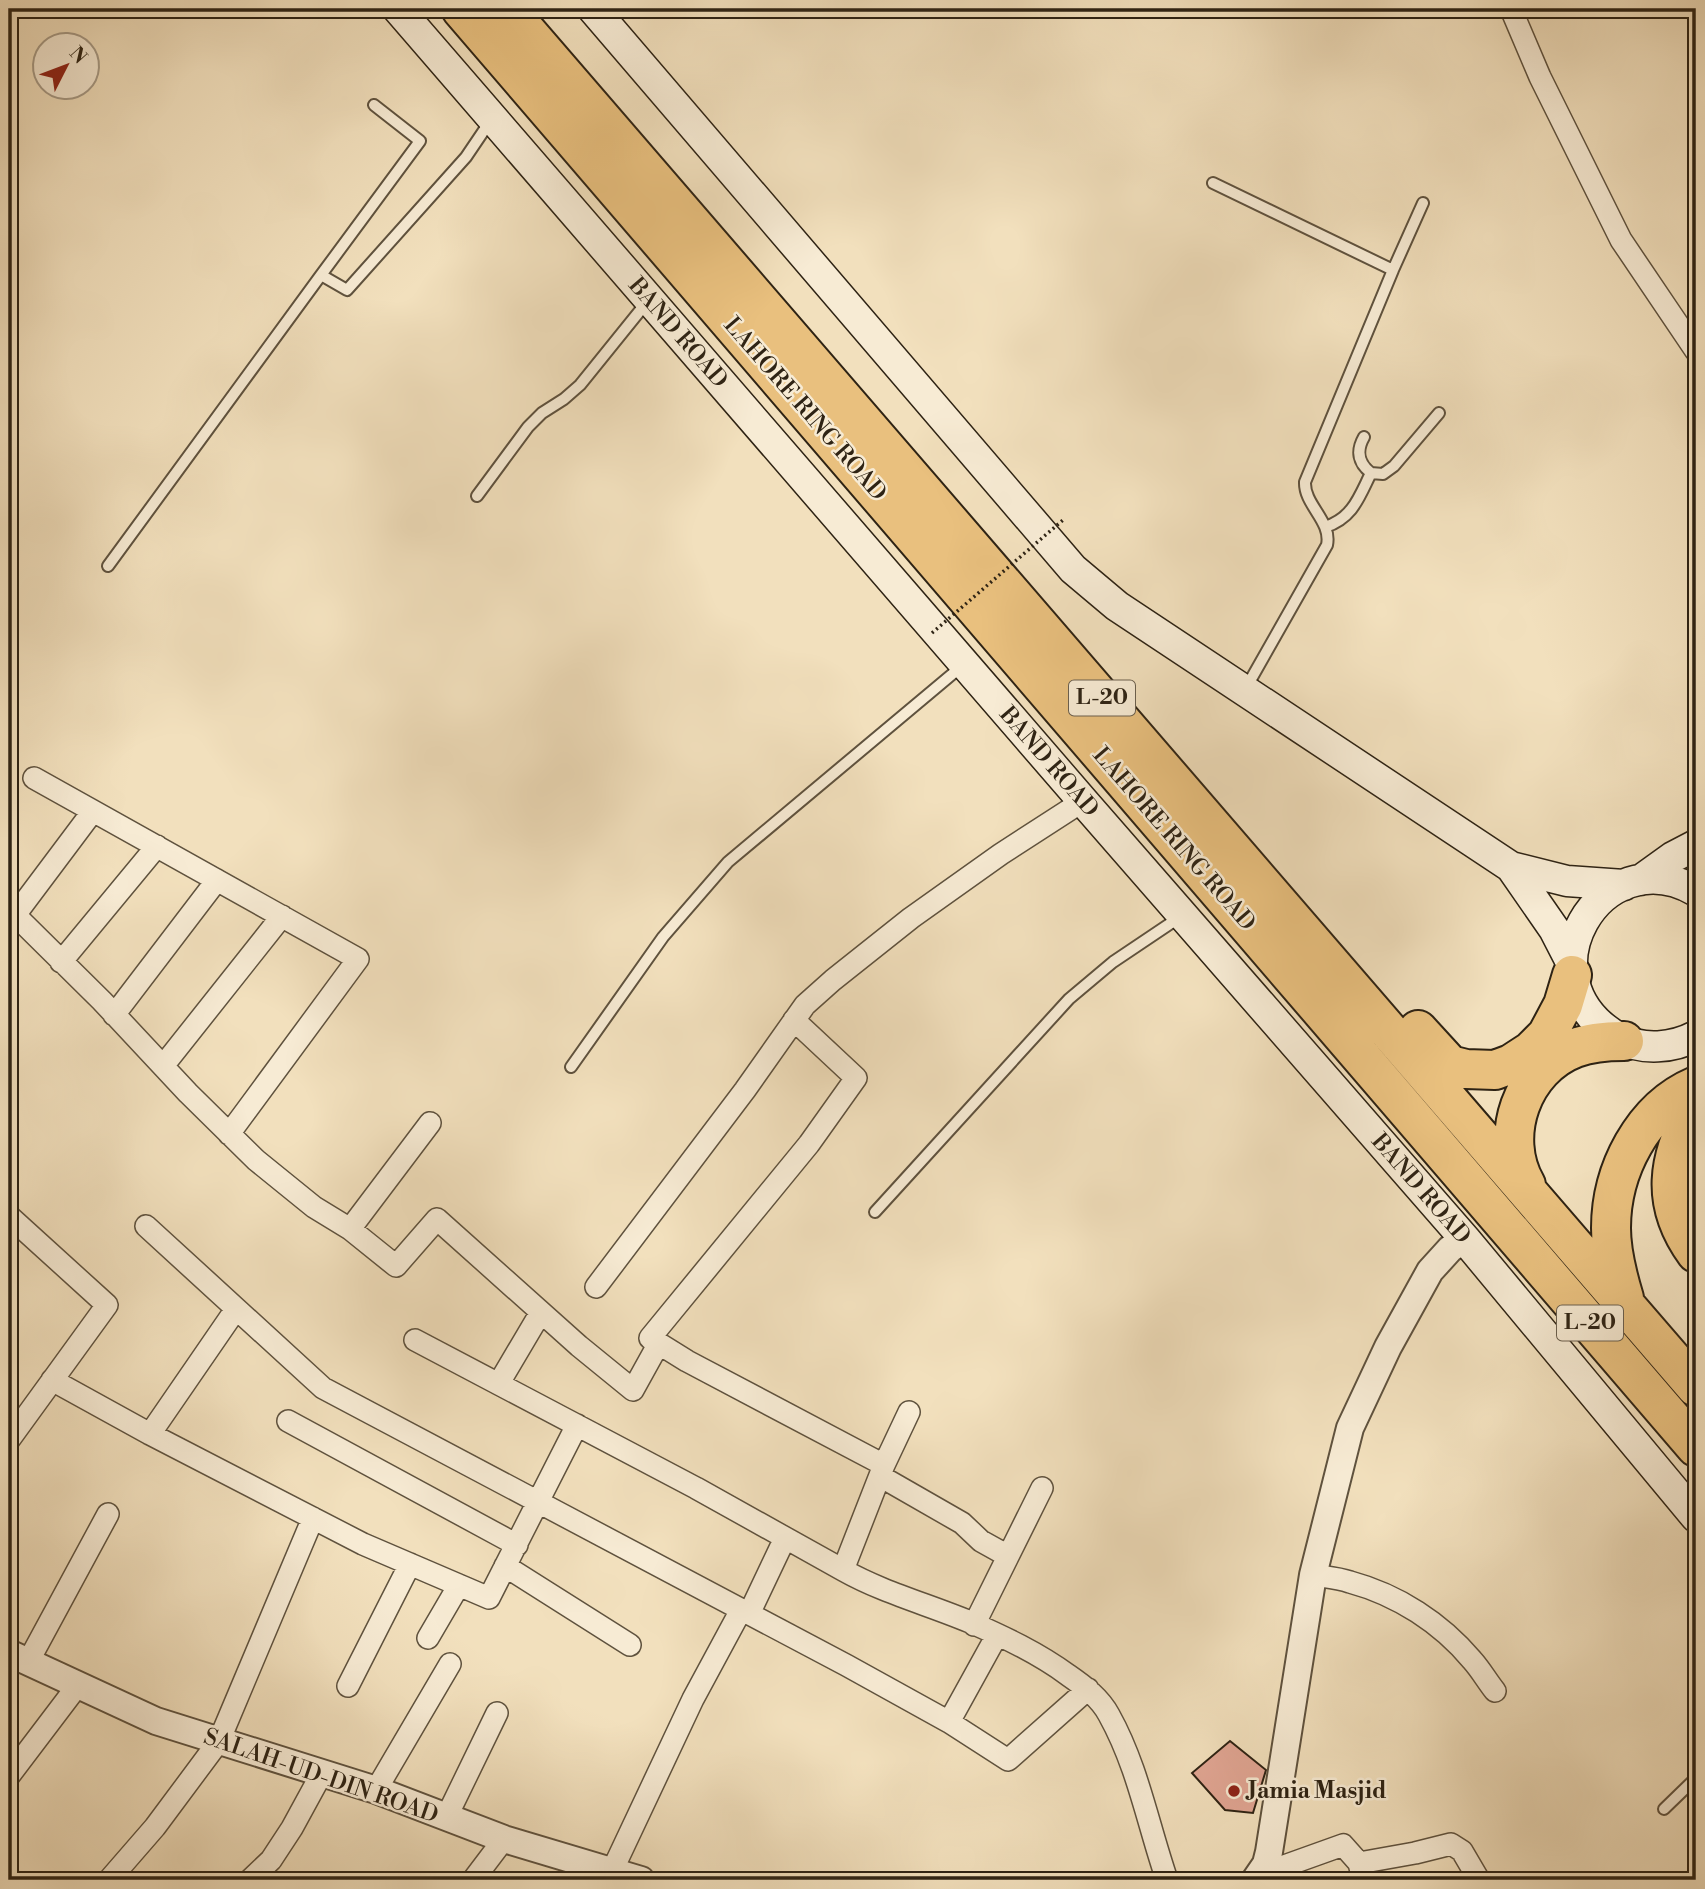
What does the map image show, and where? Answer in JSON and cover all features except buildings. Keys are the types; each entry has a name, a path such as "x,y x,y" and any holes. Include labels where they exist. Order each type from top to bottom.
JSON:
{"highway":[{"name":"LAHORE RING ROAD","path":"461,9 1696,1447"},
{"name":"LAHORE RING ROAD","path":"508,9 1696,1387"},
{"path":"1076,667 1172,752 1450,1065 1466,1069 1495,1070 1511,1064 1531,1051 1547,1035 1558,1018 1572,968"},
{"path":"1531,1195 1522,1180 1514,1146 1514,1129 1517,1112 1533,1081 1544,1068 1573,1048 1589,1043 1624,1041"},
{"path":"1625,1303 1612,1251 1611,1218 1616,1186 1633,1146 1645,1127 1673,1098 1696,1086"},
{"path":"1696,1108 1674,1156 1670,1183 1676,1218 1696,1253"},
{"path":"1602,1337 1653,1423 1696,1477"}],"main road":[{"name":"BAND ROAD","path":"398,9 1465,1239 1696,1517"},
{"path":"593,9 1073,569 1117,606 1511,867 1567,881 1632,882 1664,879 1686,885 1696,891"},
{"path":"1572,968 1575,938 1586,915 1602,897 1696,845"},
{"path":"1511,867 1554,929 1572,968 1578,996 1605,1030 1624,1041 1640,1045 1673,1045 1694,1039"}],"street":[{"path":"1511,9 1540,77 1621,240 1696,351"},
{"path":"34,778 358,959 229,1133"},
{"path":"596,1287 746,1090 805,1005 911,918 1001,854 1083,801"},
{"path":"93,811 12,918 61,962 256,1160 314,1207 350,1229 396,1266 437,1219 633,1390 659,1343"},
{"path":"61,962 157,846"},
{"path":"114,1015 217,880"},
{"path":"163,1066 282,916"},
{"path":"794,1020 856,1078 809,1144 650,1338 882,1471 962,1523 981,1541 1008,1556"},
{"path":"350,1229 430,1123"},
{"path":"9,1216 107,1305 9,1440"},
{"path":"146,1226 323,1388 949,1721 1008,1760 1088,1689"},
{"path":"1261,1872 1272,1840 1313,1575 1350,1427 1388,1347 1430,1271 1450,1249 1465,1239"},
{"path":"150,1434 236,1308"},
{"path":"499,1384 541,1312"},
{"path":"415,1340 868,1584 997,1635 1062,1670 1088,1689 1108,1712 1138,1780 1167,1880"},
{"path":"52,1380 363,1544 489,1598 577,1425"},
{"path":"843,1570 882,1471 909,1412"},
{"path":"288,1421 517,1545"},
{"path":"974,1625 1042,1488"},
{"path":"18,1657 108,1514"},
{"path":"109,1880 155,1827 219,1741 313,1518"},
{"path":"594,1872 785,1538"},
{"path":"348,1686 410,1564"},
{"path":"505,1566 630,1645"},
{"path":"1313,1575 1361,1585 1418,1611 1447,1634 1473,1661 1494,1691"},
{"path":"428,1638 459,1585"},
{"path":"949,1721 997,1635"},
{"name":"SALAH-UD-DIN ROAD","path":"18,1657 156,1721 376,1790 594,1872 641,1880"},
{"path":"376,1790 450,1664"},
{"path":"9,1776 78,1685"},
{"path":"446,1818 497,1713"},
{"path":"250,1880 271,1860 322,1773"},
{"path":"473,1880 504,1839"},
{"path":"1261,1872 1343,1845 1361,1872 1415,1853 1451,1844 1462,1851 1479,1880"}],"lane":[{"path":"108,566 420,141 374,105"},
{"path":"321,275 348,290 466,157 493,118"},
{"path":"1213,183 1393,270"},
{"path":"1245,691 1326,545 1328,537 1325,527 1307,494 1305,482 1423,203"},
{"path":"477,496 528,427 580,385 649,300"},
{"path":"1364,437 1359,446 1363,465 1371,473 1383,474 1394,466 1439,413"},
{"path":"1325,527 1338,523 1352,510 1371,473"},
{"path":"571,1067 663,937 728,862 964,664"},
{"path":"875,1212 1069,999 1113,962 1182,915"},
{"path":"1664,1809 1696,1778"}],"path":[{"path":"932,633 1063,520"}],"place":[{"name":"Jamia Masjid","path":"1234,1791"}]}
